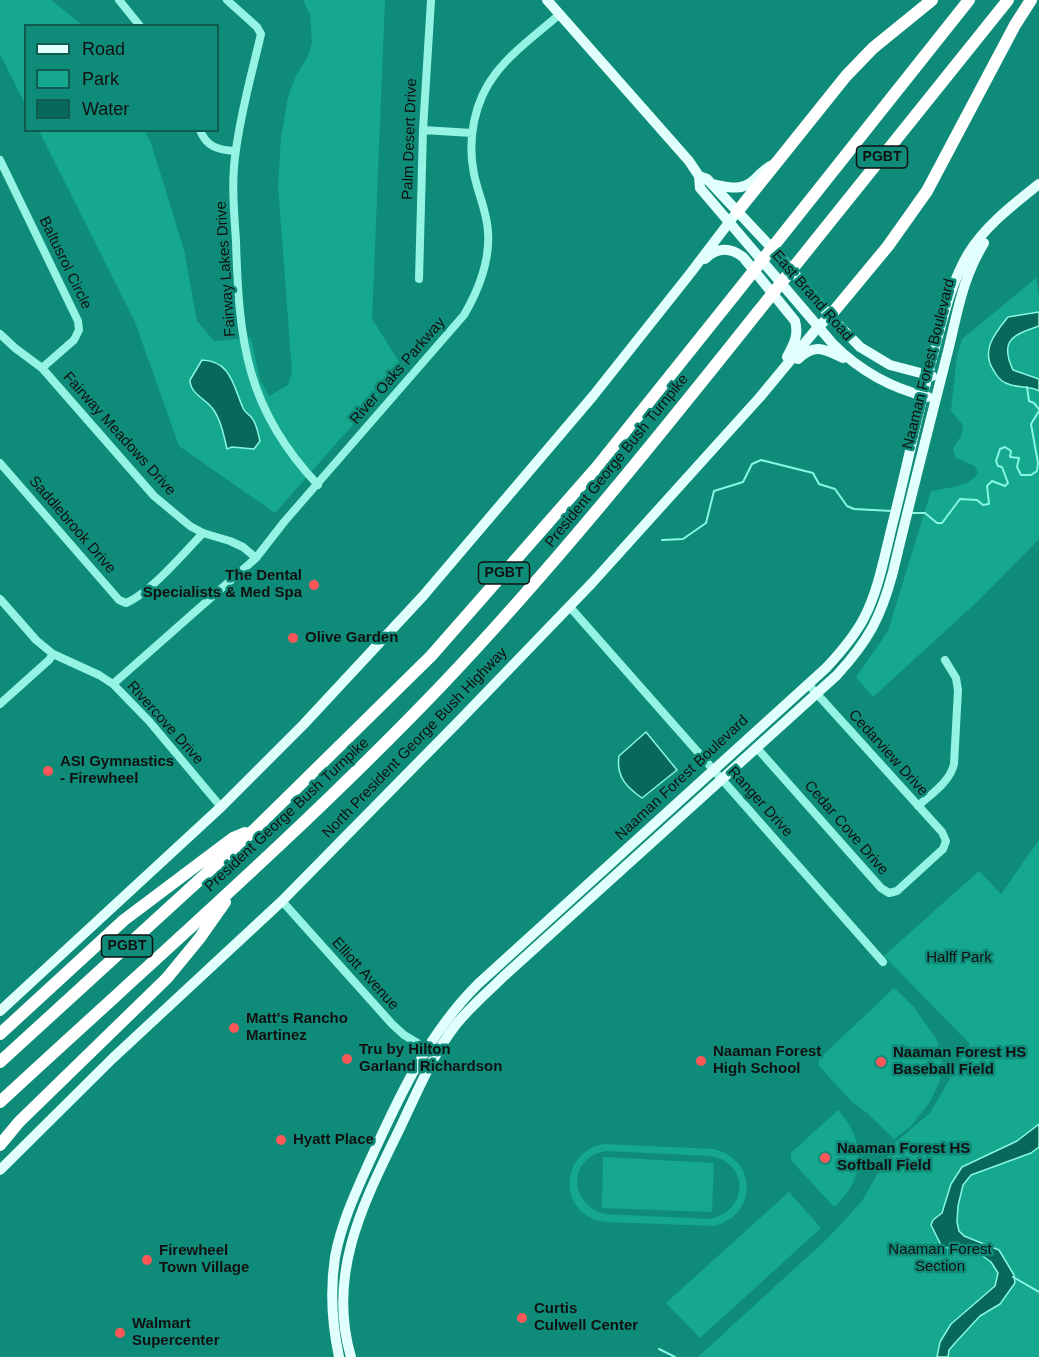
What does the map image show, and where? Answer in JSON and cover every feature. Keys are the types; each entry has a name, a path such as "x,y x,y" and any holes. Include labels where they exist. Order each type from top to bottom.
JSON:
{"highway":[{"path":"733,217 846,76 873,48 932,0"},
{"name":"President George Bush Turnpike","path":"0,1062 254,830 431,656 597,467 969,0"},
{"name":"President George Bush Turnpike","path":"0,1102 375,753 503,619 599,509 1008,0"},
{"path":"830,316 888,246 927,191 1015,25 1031,0"},
{"path":"0,1034 131,915 233,838 254,830"},
{"path":"0,1145 19,1122 167,978 199,939 238,882"}],"main road":[{"name":"East Brand Road","path":"547,0 689,161 699,176 700,188 783,260 830,316 860,347 897,367 941,378"},
{"path":"711,184 742,188 753,181 765,168 776,162"},
{"name":"East Brand Road","path":"699,176 707,179 733,217 818,327 850,362 884,382 935,399"},
{"path":"998,220 1039,184"},
{"path":"0,1011 221,807 306,722 444,573 593,396 733,217"},
{"name":"Naaman Forest Boulevard","path":"717,774 756,747 837,675 859,652 873,628 886,598 899,549 922,396 942,319 967,255 980,236 998,220"},
{"name":"Naaman Forest Boulevard","path":"339,1357 334,1334 332,1294 335,1257 349,1207 381,1134 460,1002 502,971 717,774 832,662 850,641 866,615 935,399 964,282 978,252 998,220"},
{"path":"689,275 715,252 724,249 734,250 795,321 798,331 795,341 784,362 763,387 760,397"},
{"name":"North President George Bush Highway","path":"0,1170 113,1058 282,901 569,606 760,397 818,327 830,316"},
{"path":"760,397 766,395 806,352 822,349 850,362"},
{"path":"874,594 886,598"},
{"name":"Naaman Forest Boulevard","path":"351,1357 346,1332 344,1294 347,1258 362,1206 386,1158 431,1051"},
{"path":"381,1134 386,1158"}],"street":[{"path":"119,0 138,24"},
{"name":"Fairway Lakes Drive","path":"227,0 257,27 261,34 244,99 235,151 236,261 247,359 254,386 266,414 294,458 318,485"},
{"name":"Palm Desert Drive","path":"419,279 423,130 431,0"},
{"name":"River Oaks Parkway","path":"113,684 256,558 464,315 473,300 484,266 489,235 481,196 474,177 471,155 476,112 495,75 511,56 560,14"},
{"path":"423,130 472,133"},
{"path":"201,132 203,138 215,148 235,151"},
{"name":"Baltusrol Circle","path":"0,160 78,321 80,330 74,340 42,368"},
{"name":"Fairway Meadows Drive","path":"0,334 42,368 154,496 190,526 243,547 256,558"},
{"name":"Saddlebrook Drive","path":"0,462 119,600 126,603 156,581 203,533"},
{"name":"Rivercove Drive","path":"0,599 36,640 53,654 113,684 149,721 221,807"},
{"name":"Ranger Drive","path":"569,606 884,962"},
{"path":"0,704 53,654"},
{"path":"918,806 948,779 952,774 954,764 958,690 956,678 945,660"},
{"name":"Cedarview Drive","path":"808,684 942,832 946,841"},
{"name":"Cedar Cove Drive","path":"756,747 881,888 890,893 897,891 935,856 946,841"},
{"name":"Elliott Avenue","path":"282,901 392,1024 404,1035 431,1051"}],"green space":[{"path":"0,0 51,0 81,24 24,24 24,102 0,54"},
{"path":"303,0 385,0 372,319 403,368 275,513 179,446 135,322 40,132 146,132 151,143 184,250 197,321 214,341 251,338 260,380 269,396 288,385 292,372 278,185 281,138 288,97 295,78 309,54 312,42 310,14"},
{"path":"1036,278 1039,296 1039,539 977,602 873,697 856,677 888,631 931,491 963,484 978,473 975,466 956,458 953,449 961,436 963,425 951,411 957,355 962,339"},
{"name":"Naaman Forest Section","path":"1039,840 1039,1357 698,1357 828,1238 862,1201 896,1142 930,1113 970,1044 884,956 979,871 1001,894"},
{"name":"Naaman Forest HS Baseball Field","path":"894,988 913,1006 937,1040 944,1071 930,1102 911,1126 894,1139 866,1112 853,1103 819,1066 819,1059"},
{"name":"Naaman Forest HS Softball Field","path":"838,1110 854,1134 859,1159 852,1184 845,1196 834,1207 791,1160 791,1153"},
{"path":"603,1144 713,1149 728,1155 738,1164 745,1175 747,1187 745,1199 739,1211 728,1220 714,1226 606,1222 590,1218 579,1209 572,1198 570,1185 571,1172 577,1160 588,1150","holes":["606,1151 710,1156 723,1160 732,1167 738,1176 740,1187 738,1197 732,1207 723,1214 710,1219 604,1214 592,1208 579,1191 577,1181 579,1171 585,1162 594,1155"]},
{"path":"603,1157 714,1163 712,1212 602,1208"},
{"path":"789,1192 821,1228 700,1338 666,1303"}],"water":[{"path":"1039,312 1039,326 1022,332 1011,340 1008,352 1013,370 1039,379 1039,391 1003,382 990,364 988,356 994,336 1008,317"},
{"path":"202,360 212,361 219,365 230,376 244,410 256,426 260,441 254,449 232,447 227,449 216,413 195,393 191,385 190,380"},
{"path":"646,732 677,770 642,798 623,780 618,763 619,756"},
{"path":"1039,1124 1039,1147 1031,1153 971,1175 963,1185 958,1206 959,1231 964,1236 999,1250 1014,1275 1015,1283 1000,1304 980,1316 955,1343 949,1350 948,1357 937,1357 940,1342 951,1324 995,1286 998,1273 991,1262 972,1248 957,1252 941,1245 931,1225 933,1220 942,1213 951,1184 962,1167 1017,1141"}],"waterway":[{"path":"1027,387 1029,401 1039,409"},
{"path":"910,513 925,513 937,523 942,523 960,499 977,500 983,505 989,504 987,486 992,481 1005,486 1008,483 1002,467 998,466 996,461 1000,449 1005,447 1011,451 1010,457 1019,458 1017,467 1021,475 1031,475 1037,471 1038,463 1031,424 1039,411"},
{"path":"662,540 683,539 706,523 714,491 743,482 752,464 761,460 813,473 819,484 835,489 847,506 854,509 892,511"},
{"path":"1013,1277 1039,1292"},
{"path":"659,1349 675,1357"}],"place":[{"name":"The Dental Specialists & Med Spa","path":"314,585"},
{"name":"Olive Garden","path":"293,638"},
{"name":"ASI Gymnastics - Firewheel","path":"48,771"},
{"name":"Matt's Rancho Martinez","path":"234,1028"},
{"name":"Tru by Hilton Garland Richardson","path":"347,1059"},
{"name":"Naaman Forest High School","path":"701,1061"},
{"name":"Naaman Forest HS Baseball Field","path":"881,1062"},
{"name":"Hyatt Place","path":"281,1140"},
{"name":"Naaman Forest HS Softball Field","path":"825,1158"},
{"name":"Firewheel Town Village","path":"147,1260"},
{"name":"Curtis Culwell Center","path":"522,1318"},
{"name":"Walmart Supercenter","path":"120,1333"}],"park label":[{"name":"Halff Park","path":"959,958"}]}
